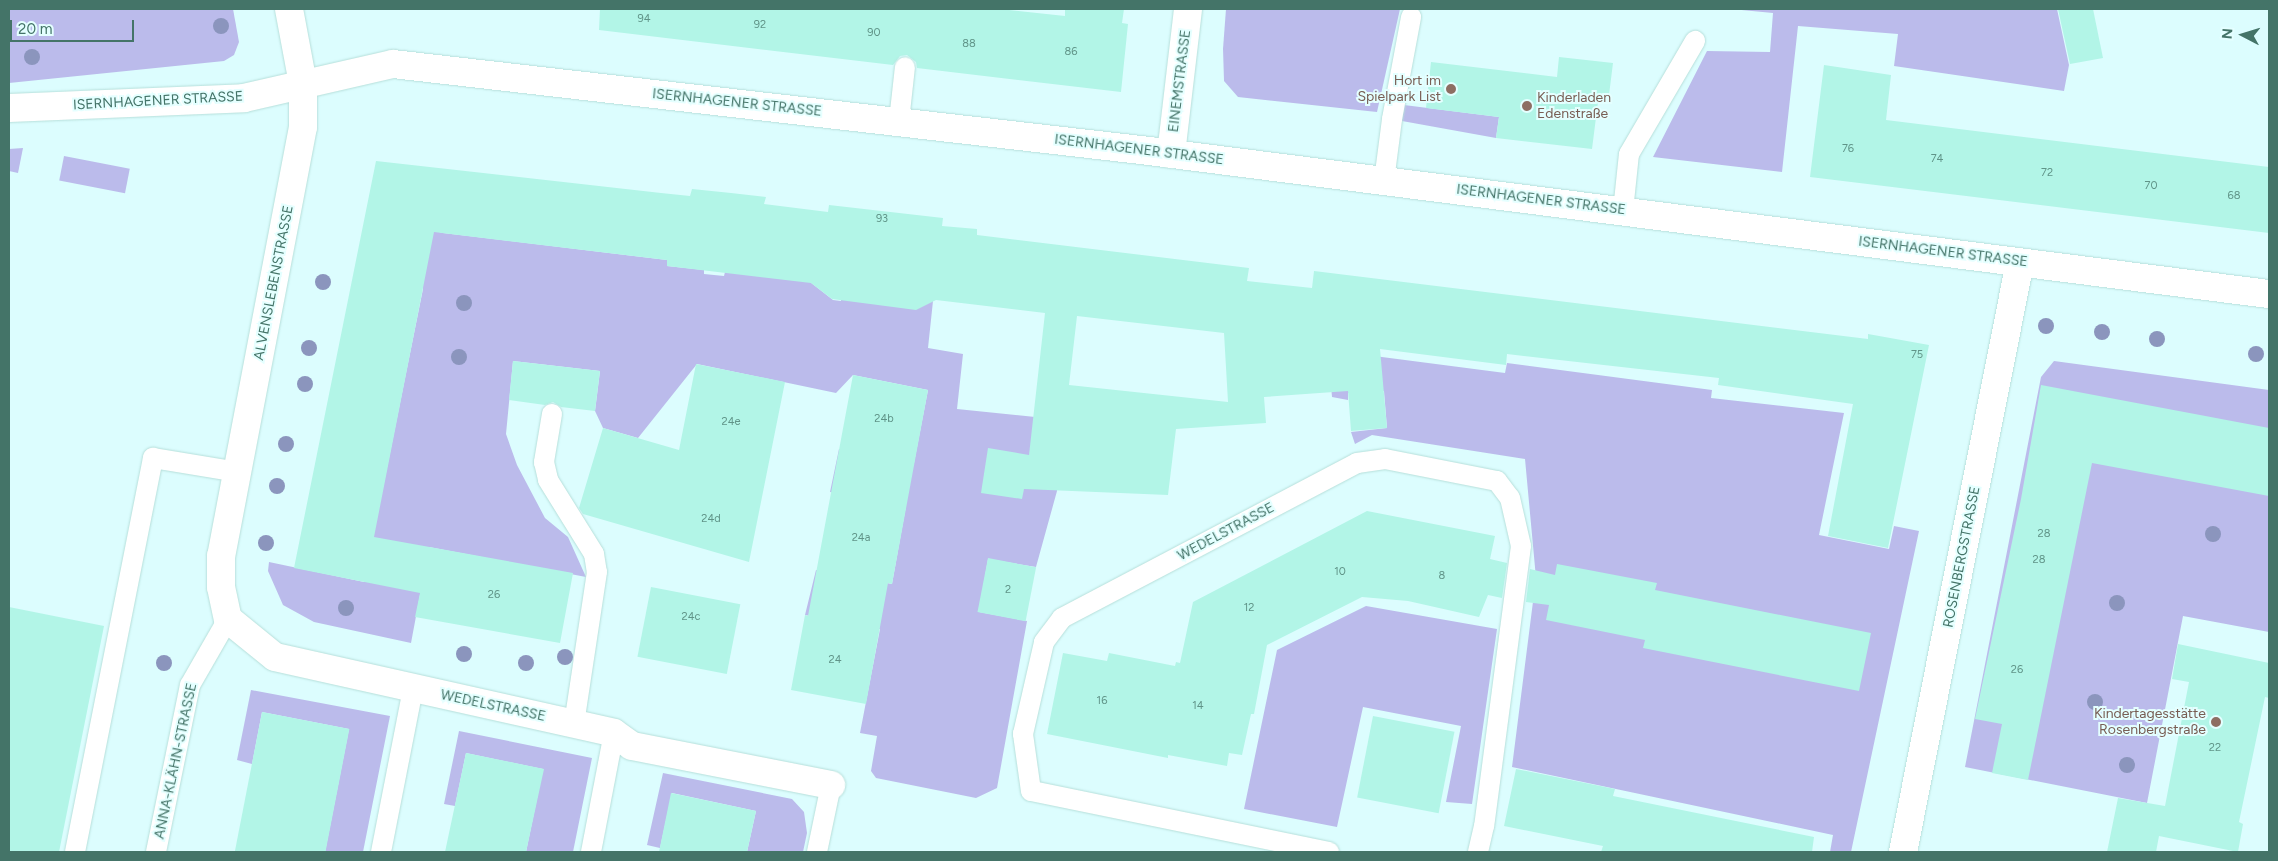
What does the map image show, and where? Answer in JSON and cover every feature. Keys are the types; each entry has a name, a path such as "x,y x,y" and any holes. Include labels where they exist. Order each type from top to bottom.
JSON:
{"street":[{"name":"ALVENSLEBENSTRASSE","path":"228,619 221,587 221,556 303,127 303,84 289,9"},
{"name":"EINEMSTRASSE","path":"1171,154 1188,9"},
{"name":"ISERNHAGENER STRASSE","path":"9,108 244,98 393,64 899,121 1171,154 2269,294"},
{"name":"ROSENBERGSTRASSE","path":"1903,852 2020,262"},
{"name":"WEDELSTRASSE","path":"228,619 275,658 614,733 632,746 831,785"}],"lane":[{"path":"1384,181 1392,119 1411,17"},
{"path":"1623,211 1630,154 1695,41"},
{"path":"899,121 905,66"},
{"path":"552,414 544,462 548,480 594,554 598,572 574,724"},
{"path":"75,852 153,458 238,472"},
{"name":"WEDELSTRASSE","path":"1328,852 1031,791 1023,734 1044,642 1062,618 1357,463 1385,459 1497,482 1510,498 1520,546 1484,826 1478,852"},
{"name":"ANNA-KLÄHN-STRASSE","path":"156,852 190,685 228,619"},
{"path":"381,852 413,688"},
{"path":"591,852 614,733"},
{"path":"818,852 831,785"}],"shaded area":[{"path":"9,9 233,9 239,42 234,55 224,61 9,83"},
{"path":"1226,9 1400,9 1377,112 1238,97 1224,81 1223,49"},
{"path":"1731,9 2057,9 2069,65 2064,91 1894,66 1898,34 1798,26 1782,172 1653,157 1707,51 1770,52 1773,13"},
{"path":"1404,105 1499,117 1496,138 1402,121"},
{"path":"23,148 18,173 9,171 9,149"},
{"path":"64,156 130,169 125,193 59,181"},
{"path":"423,228 443,233 667,260 667,266 704,270 704,274 724,276 725,272 810,282 833,300 841,301 841,292 933,301 928,348 963,354 957,409 1064,420 1057,491 1036,567 988,559 979,612 1027,621 997,788 976,798 876,778 871,771 877,736 860,733 880,629 805,615 816,570 892,584 906,506 830,492 839,449 914,463 928,390 853,375 836,393 697,364 638,438 603,428 595,411 600,371 513,361 506,434 517,465 545,518 568,537 586,577 429,547 411,643 314,622 283,605 268,571 269,562 364,582 423,289"},
{"path":"1328,350 1505,373 1507,363 1712,390 1711,398 1844,413 1819,535 1889,549 1894,526 1919,531 1851,852 1830,852 1833,835 1512,767 1536,578 1525,459 1372,435 1355,444 1351,432 1387,428 1384,391 1348,393 1348,400 1332,397"},
{"path":"2054,361 2269,390 2269,632 2183,616 2147,803 1965,767 2041,377"},
{"path":"1366,606 1497,629 1472,804 1446,802 1461,726 1363,707 1337,827 1244,809 1277,650"},
{"path":"251,690 390,716 363,852 325,852 349,729 262,712 252,764 237,760"},
{"path":"459,731 592,758 573,852 526,852 543,769 466,753 455,806 444,804"},
{"path":"663,773 792,799 804,812 807,833 803,852 747,852 756,811 672,793 660,848 647,845"}],"building":[{"path":"600,9 1000,9 1065,16 1065,9 1124,9 1122,23 1128,24 1121,92 917,68 916,62 907,55 900,56 893,65 599,30"},
{"path":"2058,9 2093,9 2103,58 2070,64"},
{"path":"1559,57 1613,63 1609,95 1599,94 1592,149 1496,138 1499,117 1426,108 1431,62 1557,77"},
{"path":"1824,65 1891,75 1886,120 2269,167 2269,233 1810,177"},
{"path":"376,161 690,196 692,189 731,193 766,197 764,204 828,212 829,205 943,218 942,226 977,229 977,235 1249,268 1247,281 1312,288 1314,271 1868,339 1868,334 1929,345 1888,548 1828,536 1853,404 1718,385 1719,378 1507,354 1506,365 1380,349 1387,428 1351,431 1348,391 1264,397 1266,423 1176,429 1168,495 1024,489 1022,499 981,493 988,448 1029,455 1045,313 936,300 916,310 832,299 811,283 667,266 667,260 434,232 374,537 573,573 560,643 415,617 420,593 294,568","holes":["1077,316 1224,333 1228,402 1069,385"]},
{"path":"513,361 600,371 595,411 561,407 553,402 545,405 509,400"},
{"path":"696,364 785,382 749,562 583,514 579,508 603,428 679,450"},
{"path":"853,375 928,390 892,584 888,583 866,704 791,690 805,615 808,616"},
{"path":"2041,385 2269,428 2269,496 2092,463 2028,780 1992,773 2002,724 1975,719 2021,499"},
{"path":"1367,511 1495,536 1490,559 1507,563 1502,598 1488,595 1479,617 1408,601 1362,597 1267,645 1254,714 1251,714 1242,755 1229,753 1227,766 1168,755 1168,758 1047,734 1063,653 1107,661 1109,653 1175,666 1176,662 1180,663 1193,602"},
{"path":"988,558 1036,567 1026,621 978,612"},
{"path":"1557,564 1657,583 1655,590 1871,633 1859,691 1643,648 1645,640 1546,620 1549,605 1526,602 1530,569 1555,575"},
{"path":"651,587 740,604 727,674 637,657"},
{"path":"9,607 104,626 59,852 9,852"},
{"path":"2178,644 2269,663 2269,698 2265,697 2239,822 2243,824 2238,852 2159,836 2156,852 2107,852 2118,798 2165,806 2189,682 2172,679"},
{"path":"262,712 349,729 325,852 235,852"},
{"path":"1373,716 1454,732 1439,813 1357,797"},
{"path":"466,753 544,769 526,852 445,852"},
{"path":"1516,769 1615,789 1613,796 1814,837 1812,852 1601,852 1603,846 1504,826"},
{"path":"671,793 756,811 747,852 659,852"}],"place":[{"name":"Hort im Spielpark List","path":"1451,89"},
{"name":"Kinderladen Edenstraße","path":"1527,106"},
{"name":"Kindertagesstätte Rosenbergstraße","path":"2216,722"}]}
